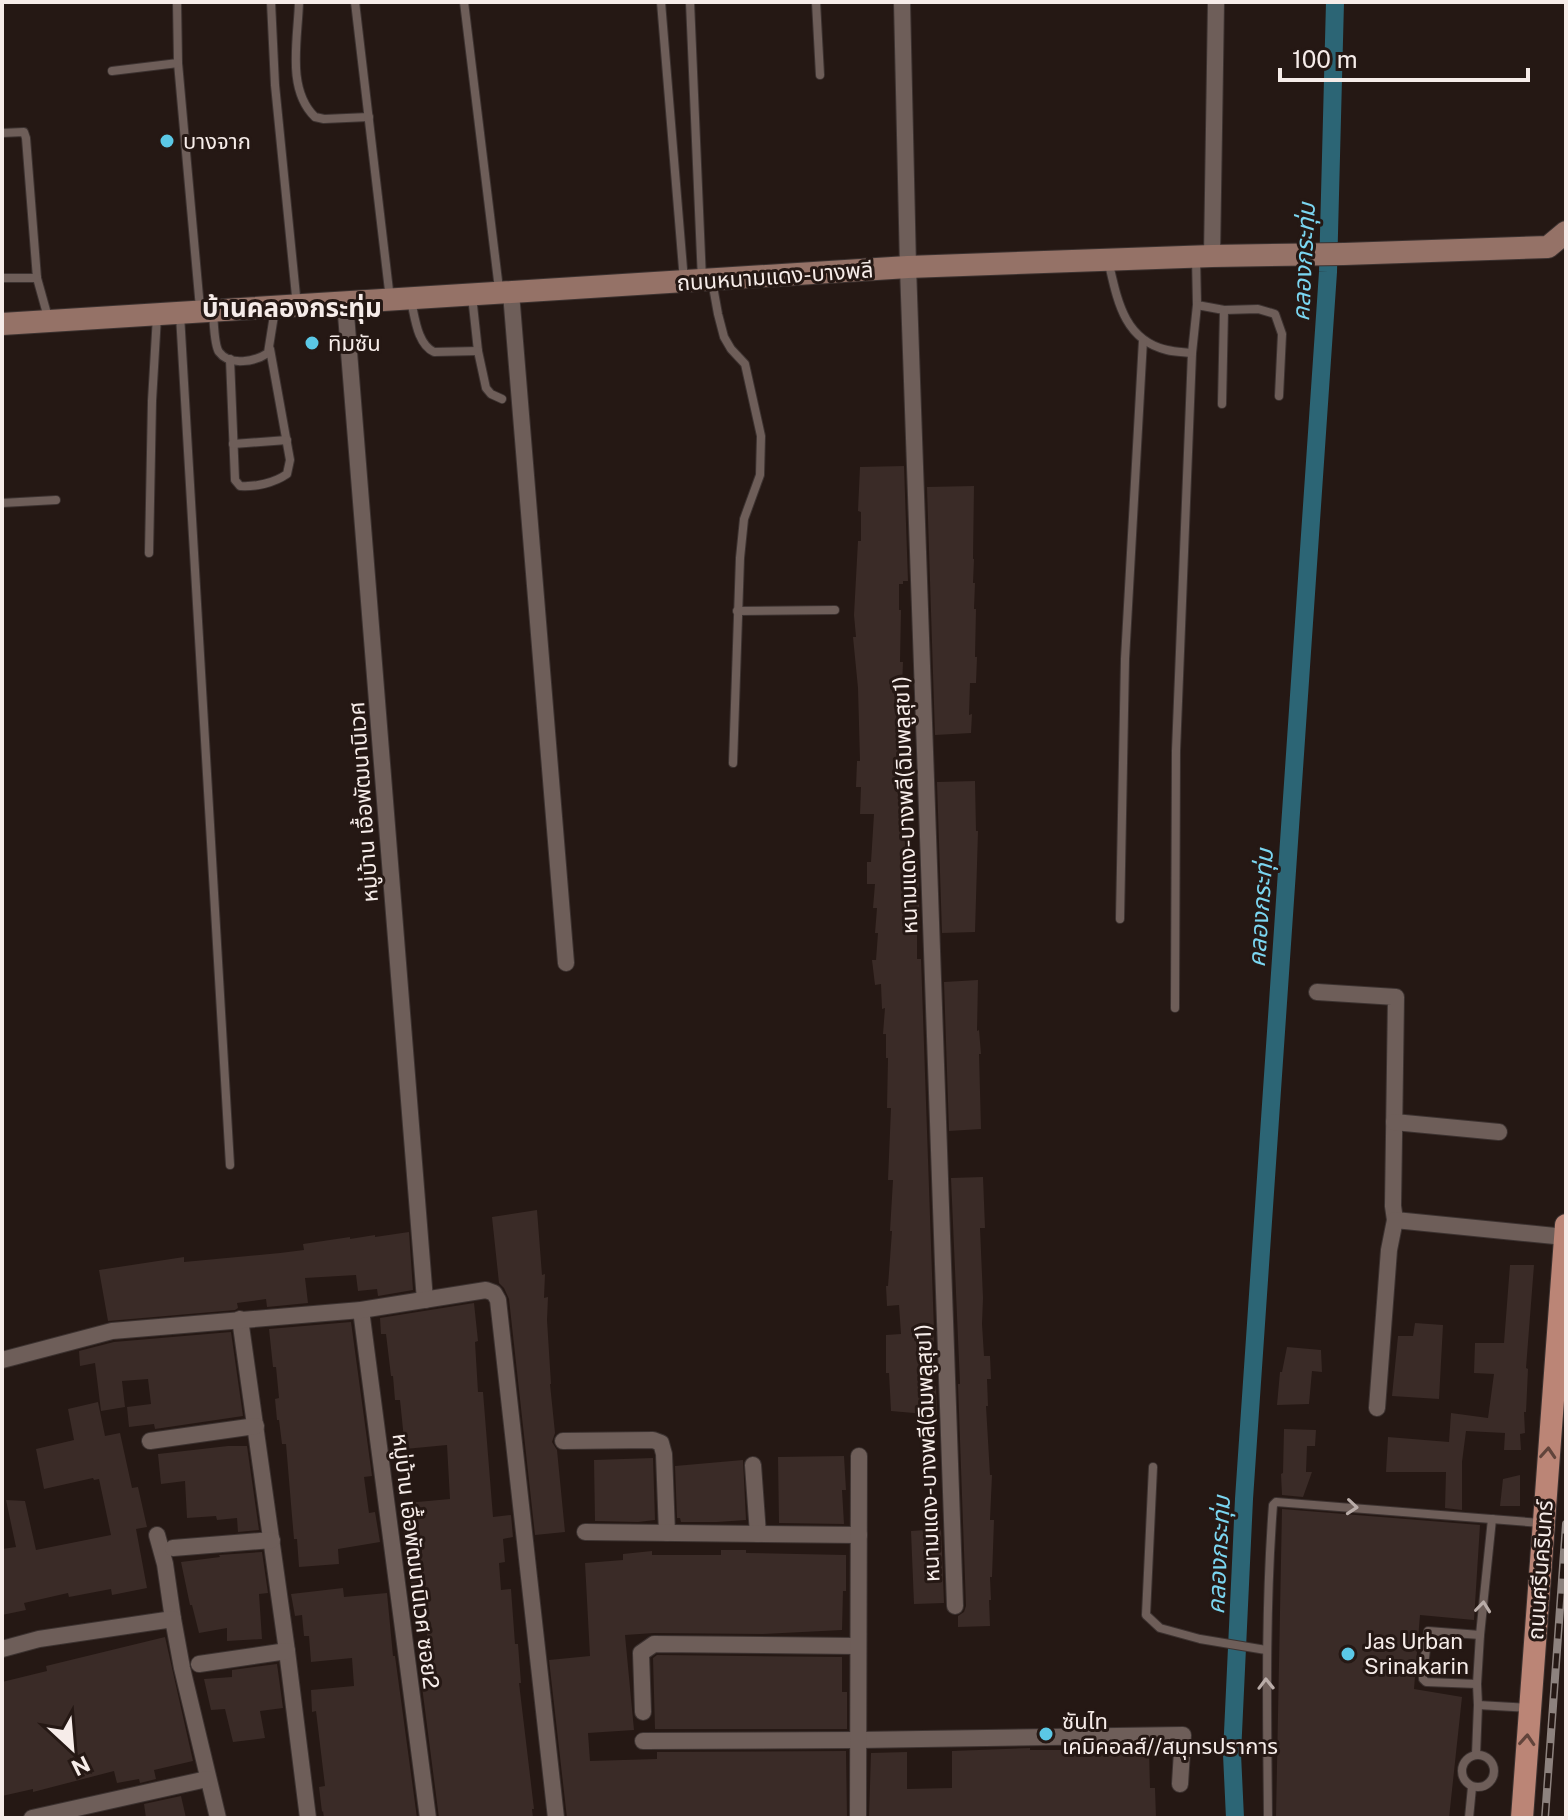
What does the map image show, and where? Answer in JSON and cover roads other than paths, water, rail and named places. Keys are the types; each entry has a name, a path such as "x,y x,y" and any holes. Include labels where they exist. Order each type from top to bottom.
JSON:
{"main road":[{"path":"1566,232 1548,247 1566,262"},
{"name":"ถนนหนามแดง-บางพลี","path":"2,324 908,267 1548,247"},
{"name":"ถนนศรีนครินทร์","path":"1522,1818 1566,1225"}],"street":[{"name":"หนามแดง-บางพลี(ฉิมพลูสุข1)","path":"902,2 908,267 955,1606"},
{"path":"1204,256 1216,2"},
{"path":"505,293 566,963"},
{"name":"หมู่บ้าน เอื้อพัฒนานิเวศ","path":"345,302 425,1300"},
{"path":"1317,992 1396,997 1395,1220 1389,1250 1377,1408"},
{"path":"1394,1122 1499,1132"},
{"path":"1395,1220 1565,1237"},
{"path":"2,1360 112,1331 361,1310 486,1290 494,1293 498,1300 556,1818"},
{"name":"หมู่บ้าน เอื้อพัฒนานิเวศ ซอย2","path":"361,1310 428,1818"},
{"path":"240,1319 308,1818"},
{"path":"150,1441 256,1426"},
{"path":"563,1441 653,1440 661,1443 667,1533"},
{"path":"858,1818 859,1456"},
{"path":"753,1465 758,1534"},
{"path":"585,1532 859,1535"},
{"path":"157,1535 165,1564 182,1668 218,1818"},
{"path":"173,1548 272,1540"},
{"path":"2,1649 39,1639 173,1619"},
{"path":"643,1712 641,1653 654,1644 858,1646"},
{"path":"199,1664 287,1651"},
{"path":"643,1741 1183,1735 1180,1784"},
{"path":"32,1818 207,1779"}],"lane":[{"path":"177,2 178,63 198,313 230,1165"},
{"path":"198,313 219,352 230,359 247,361 268,353 286,307 271,2"},
{"path":"299,2 296,79 306,106 315,117 324,119 369,117"},
{"path":"355,2 369,117 400,299 427,349 434,352 478,351"},
{"path":"464,2 505,293"},
{"path":"661,2 699,281 718,314 724,337 745,364 761,436 760,475 744,519 740,558 733,763"},
{"path":"690,2 699,281"},
{"path":"816,2 820,75"},
{"path":"112,71 178,63"},
{"path":"2,133 24,132 26,138 37,278 50,322"},
{"path":"1175,1008 1176,751 1192,353 1204,256"},
{"path":"1108,260 1118,304 1129,325 1143,340 1165,350 1192,353"},
{"path":"2,278 37,278"},
{"path":"472,295 478,351 486,388 502,399"},
{"path":"1197,305 1224,310 1258,309 1275,314 1282,334 1279,396"},
{"path":"1222,404 1224,310"},
{"path":"149,553 157,315"},
{"path":"1120,919 1125,659 1143,340"},
{"path":"230,359 235,480 240,486 252,487 280,479 287,474 290,460 270,349"},
{"path":"233,444 287,440"},
{"path":"2,503 56,500"},
{"path":"737,611 835,610"},
{"path":"1153,1467 1146,1615 1160,1628 1200,1639 1266,1650"},
{"path":"1268,1818 1266,1650 1273,1505 1276,1502 1543,1523"},
{"path":"1476,1755 1480,1635 1492,1519"},
{"path":"1480,1530 1491,1531"},
{"path":"1477,1684 1426,1682 1423,1675 1428,1631 1480,1635"},
{"path":"1478,1705 1530,1708"},
{"path":"1481,1755 1490,1761 1494,1776 1487,1785 1472,1787 1464,1780 1461,1770 1466,1760 1481,1755"},
{"path":"1469,1818 1472,1787"}],"waterway":[{"name":"คลองกระทุ่ม","path":"1235,1818 1232,1754 1244,1499 1328,272 1335,2"}],"railway":[{"path":"1545,1818 1566,1524"}],"place":[{"name":"บางจาก","path":"167,141"},
{"name":"ทิมซัน","path":"312,343"},
{"name":"Jas Urban Srinakarin","path":"1348,1654"},
{"name":"ซันไท เคมิคอลส์//สมุทรปราการ","path":"1046,1734"}],"district":[{"name":"บ้านคลองกระทุ่ม","path":"292,307"}]}
